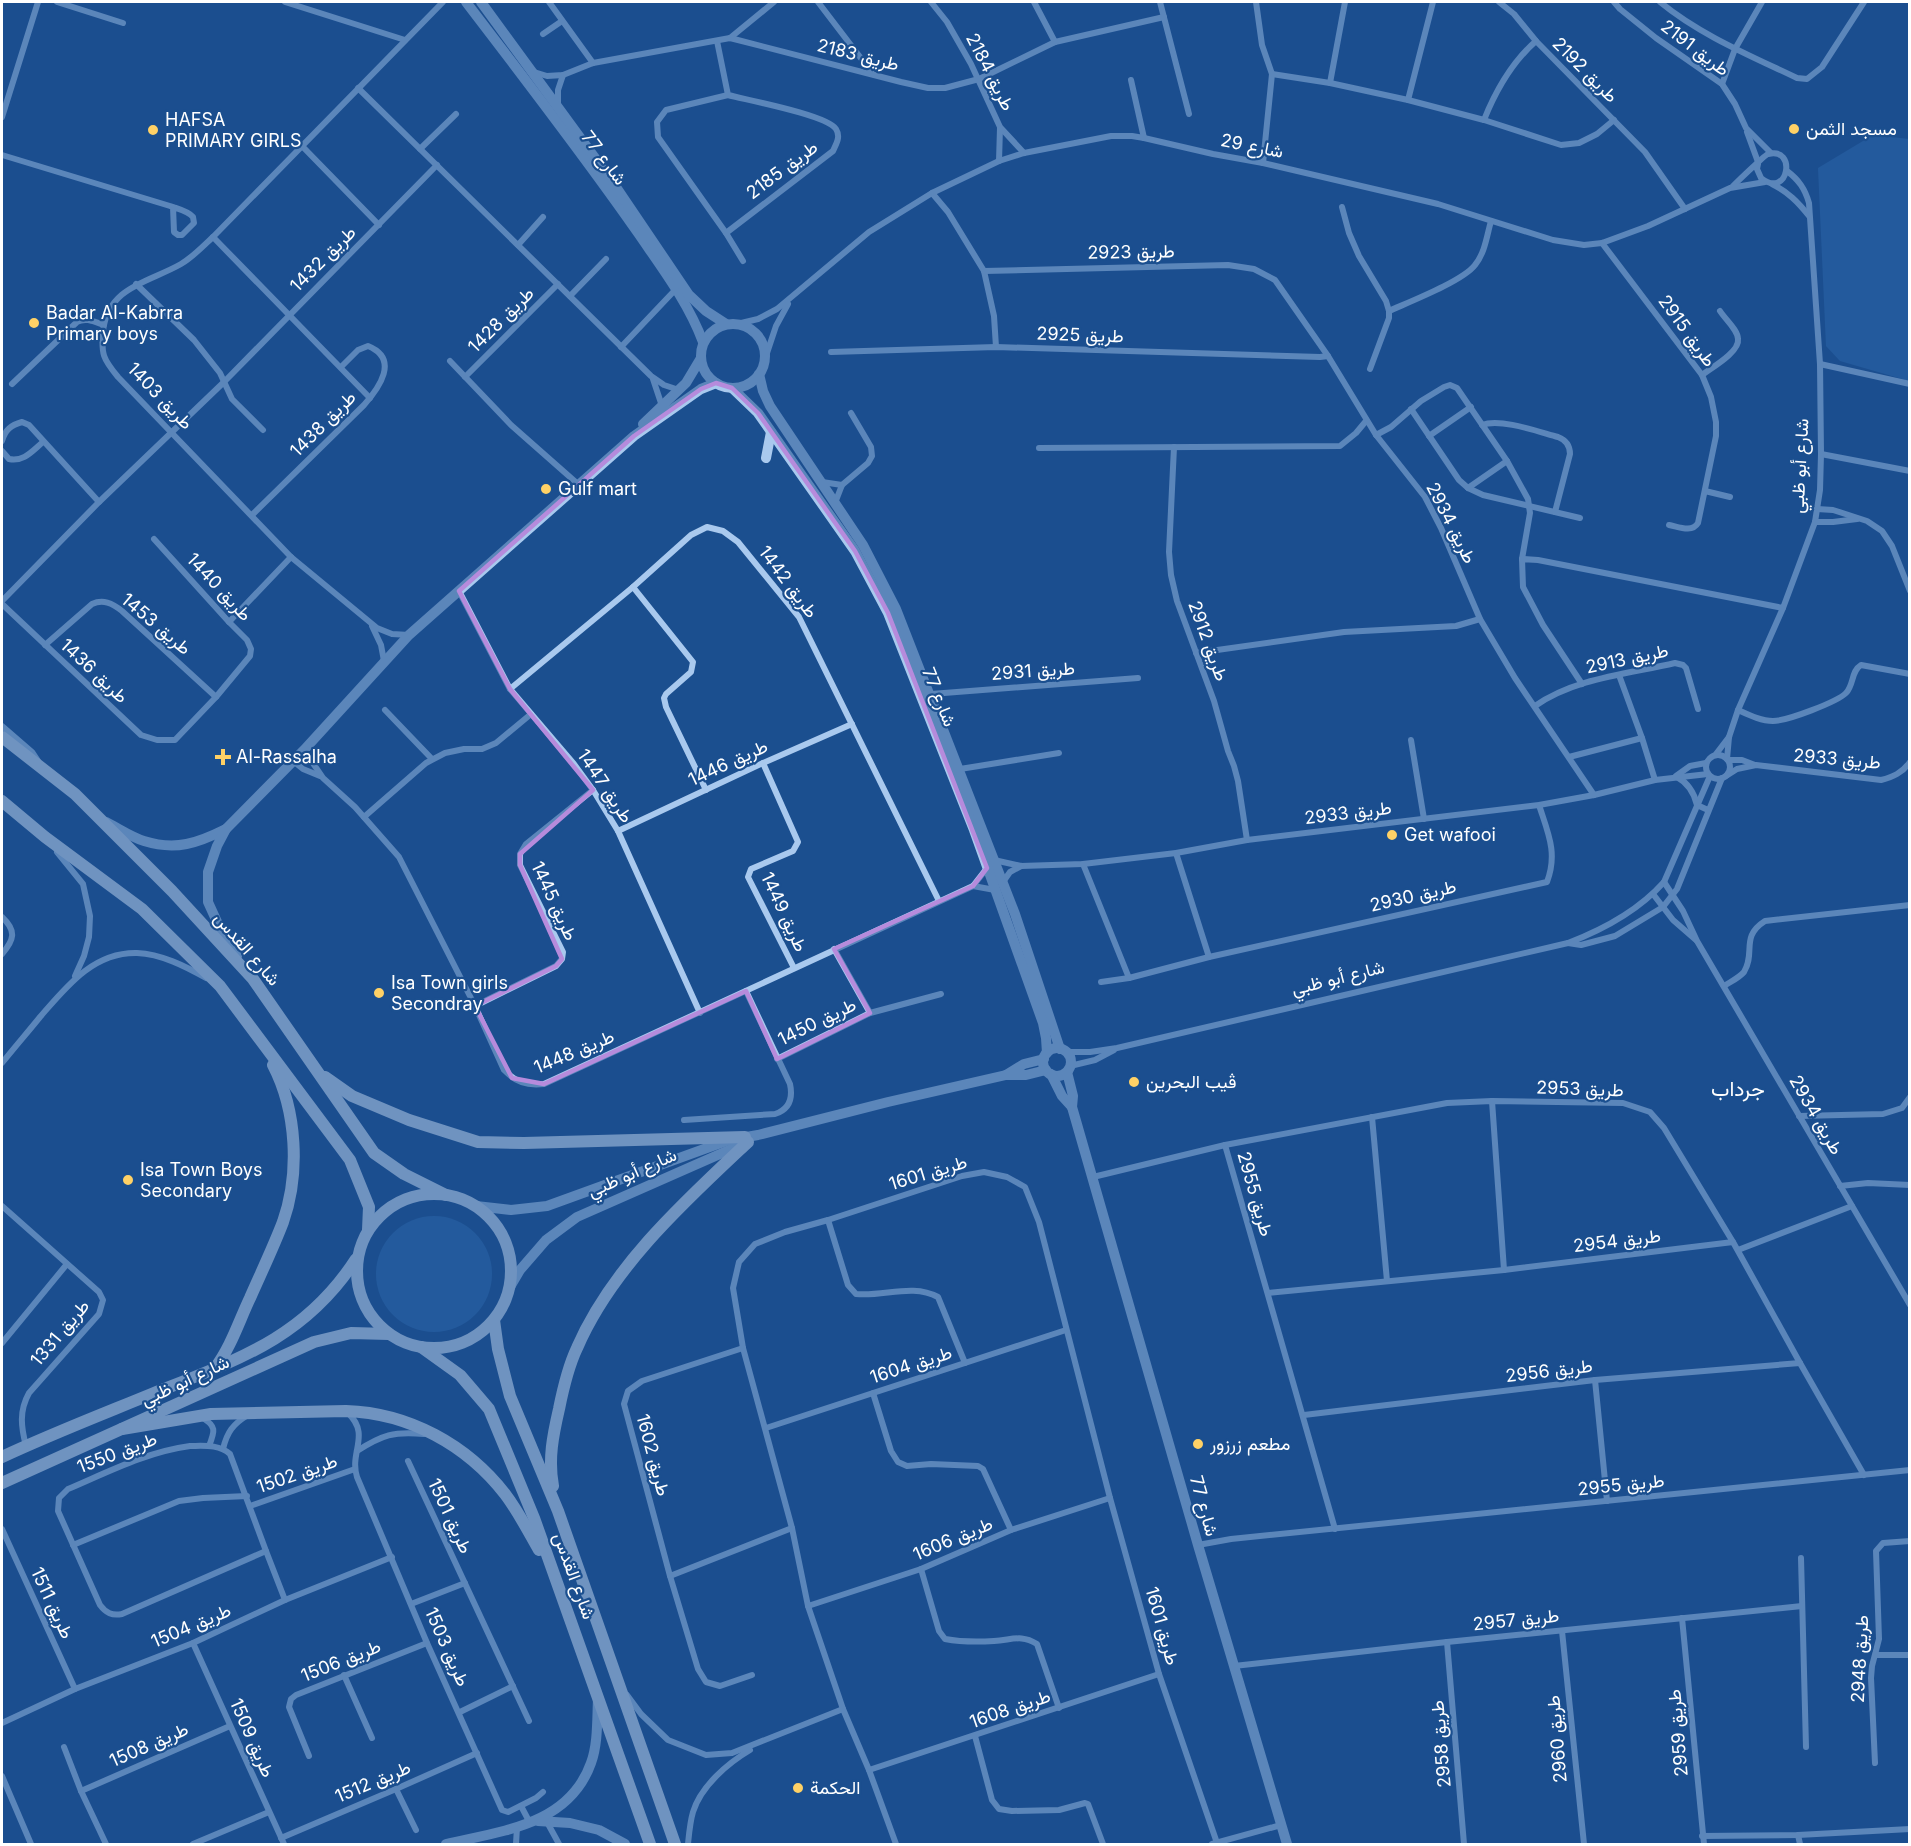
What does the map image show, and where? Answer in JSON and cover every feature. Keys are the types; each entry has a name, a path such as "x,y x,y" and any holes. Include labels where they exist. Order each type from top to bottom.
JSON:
{"main road":[{"name":"شارع القدس","path":"2,737 75,794 174,894 253,979 374,1153 404,1174 446,1195"},
{"path":"2,801 45,837 142,909 220,986 350,1160 369,1207 368,1230"},
{"path":"214,1369 227,1349 272,1248 284,1220 291,1190 294,1160 290,1119 276,1070 262,1043"},
{"path":"318,1071 352,1095 371,1104 409,1120 478,1142 750,1138"},
{"path":"558,1511 550,1470 552,1441 576,1349 597,1308 621,1273 667,1221 750,1138"},
{"path":"428,1194 446,1195 476,1206 493,1222 505,1242 511,1264 510,1287 504,1304 494,1320 480,1334 462,1343 442,1348 421,1347 389,1334 375,1322 359,1290 358,1255 368,1230 379,1216 394,1205 428,1194"},
{"name":"شارع أبو ظبي","path":"2,1457 214,1369 263,1346 302,1321 333,1290 358,1255"},
{"name":"شارع القدس","path":"494,1320 498,1349 510,1396 558,1511 675,1845"},
{"name":"شارع أبو ظبي","path":"2,1483 314,1342 351,1333 389,1334"},
{"name":"شارع القدس","path":"421,1347 460,1375 489,1409 534,1518 650,1845"},
{"path":"122,1429 198,1415 346,1411 364,1412 412,1424 436,1435 476,1462 507,1496 556,1581"}],"street":[{"path":"2,117 38,2"},
{"path":"57,2 123,23"},
{"path":"285,2 405,40"},
{"name":"طريق 1403","path":"409,635 385,632 370,623 291,557 118,377 105,361 102,344 104,326 116,300 136,284 184,262 213,237 443,2"},
{"name":"شارع 77","path":"466,2 608,190 676,289 695,320 704,342"},
{"name":"شارع 77","path":"481,2 558,105 689,295 706,311 732,324"},
{"path":"549,2 593,63"},
{"path":"730,39 774,2"},
{"path":"818,2 873,74"},
{"name":"طريق 2184","path":"931,2 947,22 979,80 1000,127 1024,153"},
{"path":"1034,2 1055,42"},
{"path":"1160,2 1189,114"},
{"path":"1256,2 1262,45 1272,74 1263,163"},
{"path":"1330,83 1345,2"},
{"path":"1408,100 1433,2"},
{"name":"طريق 2192","path":"1499,2 1514,14 1536,41 1645,152 1685,209"},
{"name":"طريق 2191","path":"1614,2 1656,38 1722,84 1735,104 1746,128 1771,153"},
{"path":"1660,2 1674,13 1736,49 1797,78 1807,79 1822,68 1864,2"},
{"path":"1722,84 1736,49 1762,2"},
{"name":"طريق 2183","path":"533,72 548,76 563,75 593,63 730,39 928,88 945,88 979,80 1055,42 1164,17"},
{"path":"543,34 562,21"},
{"path":"717,41 728,95"},
{"name":"طريق 2192","path":"1484,120 1501,82 1513,65 1536,41"},
{"name":"طريق 2192","path":"1272,74 1330,83 1408,100 1484,120 1561,145 1579,143 1597,134 1614,120"},
{"path":"558,105 558,90 563,75"},
{"path":"1131,80 1144,138"},
{"path":"358,88 651,376 664,385 679,390"},
{"path":"2,89 9,92"},
{"name":"طريق 2185","path":"726,232 833,151 839,140 837,129 829,123 773,105 728,95 666,110 657,122 658,137 726,232 743,261"},
{"path":"420,149 456,114"},
{"name":"طريق 2184","path":"999,161 1000,127"},
{"path":"1746,128 1758,163 1758,174 1800,203 1809,218"},
{"name":"شارع 29","path":"732,324 768,315 794,297 869,232 932,193 999,161 1024,153 1111,136 1144,138 1263,163 1438,204 1553,240 1584,245 1602,243 1648,226 1730,188 1768,182"},
{"name":"طريق 1432","path":"302,146 379,225"},
{"path":"1758,163 1761,157 1771,153 1784,159 1787,171 1780,181 1768,182"},
{"path":"2,155 173,207 192,215 193,225 182,235 174,232 173,207"},
{"name":"شارع 29","path":"1730,188 1758,163"},
{"name":"طريق 1432","path":"224,382 437,165"},
{"name":"شارع أبو ظبي","path":"1728,759 1729,737 1738,710 1783,608 1815,522 1820,490 1820,364 1809,203 1805,189 1787,171"},
{"path":"932,193 948,212 984,271 994,316 996,347"},
{"path":"1342,207 1353,244 1386,301 1389,311 1389,318 1370,369"},
{"path":"518,245 543,217"},
{"path":"1389,311 1467,273 1475,266 1481,256 1491,221"},
{"name":"طريق 1432","path":"213,237 370,398"},
{"name":"طريق 2915","path":"1602,243 1702,375 1711,397 1716,436 1695,527 1691,529 1669,525"},
{"path":"570,296 606,259"},
{"name":"طريق 2923","path":"984,271 1228,265 1254,269 1275,280"},
{"name":"طريق 2934","path":"1275,280 1328,356 1366,421 1425,497 1441,528 1480,619 1515,678 1594,795"},
{"path":"136,284 194,340 217,368 232,399 263,430"},
{"name":"طريق 1428","path":"465,377 558,284"},
{"path":"621,347 676,289"},
{"name":"شارع 29","path":"765,359 776,326 794,297"},
{"path":"1702,375 1734,351 1738,345 1737,334 1720,312"},
{"path":"12,384 77,322 82,319 89,320 104,326"},
{"path":"634,436 692,375 701,358 704,342 717,327 732,324 747,326 761,340 765,359 759,374 747,384 732,388 716,383 705,372 701,358"},
{"name":"طريق 1438","path":"252,515 370,398 386,369 381,355 373,348 363,347 341,367"},
{"name":"طريق 2925","path":"831,352 996,347 1328,356"},
{"path":"450,361 511,426 579,485"},
{"path":"1820,364 1910,384"},
{"name":"شارع 77","path":"759,374 770,406 863,545 896,609 960,769 990,864"},
{"path":"651,376 662,406"},
{"name":"طريق 1436","path":"175,740 157,740 141,735 2,603 99,502 224,382"},
{"path":"253,979 223,935 208,902 208,872 226,829 304,750 409,635 634,436 701,389 716,383"},
{"path":"1376,435 1391,427 1421,401 1450,385 1457,388 1507,460 1525,491 1530,507 1530,519 1522,559 1523,586 1543,625 1582,684"},
{"name":"شارع 77","path":"732,388 752,406 771,432 855,551 872,581 902,647 974,830 1029,954 1063,1051"},
{"path":"1429,436 1471,407"},
{"path":"1412,409 1459,480 1468,488 1483,495 1580,518"},
{"path":"835,503 842,485 868,464 872,456 871,447 851,413"},
{"path":"1039,448 1340,446 1366,421"},
{"path":"2,441 11,426 22,422 29,425 99,502"},
{"path":"1482,425 1490,422 1502,424 1565,440 1570,454 1555,512"},
{"path":"766,458 771,432"},
{"path":"2,451 9,459 20,459 30,454 43,442"},
{"name":"طريق 2912","path":"1174,447 1170,564 1177,601 1236,774 1247,840"},
{"path":"1821,454 1910,471"},
{"path":"1468,488 1507,460"},
{"path":"822,482 842,485"},
{"path":"1705,491 1730,497"},
{"path":"1817,508 1833,510 1875,525 1888,538 1910,591"},
{"path":"1815,522 1858,519"},
{"name":"طريق 1442","path":"510,689 633,587 691,535 707,528 723,531 738,542 800,617 939,901"},
{"name":"طريق 1440","path":"154,539 248,640 251,649 250,656 216,697 175,740"},
{"path":"229,622 291,557"},
{"path":"1522,559 1538,560 1783,608"},
{"path":"633,587 693,662 692,672 664,698 666,707 706,790"},
{"name":"طريق 1447","path":"459,591 510,689 574,764 618,831 700,1013"},
{"name":"طريق 1453","path":"45,645 92,604 98,601 110,603 122,611 216,697"},
{"path":"1196,653 1344,632 1456,626 1480,619"},
{"name":"طريق 1403","path":"370,623 379,638 384,661"},
{"name":"طريق 2913","path":"1534,706 1562,690 1582,684 1679,663 1688,672 1698,709"},
{"path":"1738,710 1763,720 1782,721 1845,694 1856,669 1861,665 1910,674"},
{"path":"1619,675 1655,780"},
{"name":"طريق 2931","path":"931,694 1138,678"},
{"path":"385,710 432,759"},
{"path":"364,817 432,759 445,753 464,749 482,749 496,742 531,714"},
{"name":"طريق 1446","path":"618,831 852,724"},
{"path":"2,726 32,752 44,770"},
{"name":"شارع أبو ظبي","path":"1716,754 1729,737"},
{"path":"1569,757 1642,738"},
{"path":"1411,740 1424,819"},
{"name":"طريق 1448","path":"304,750 323,778 364,817 399,857 475,1006 504,1070 521,1083 533,1085 544,1084 973,886 990,864"},
{"path":"960,769 1059,753"},
{"path":"1716,754 1728,759 1730,770 1724,777 1713,778 1706,771 1708,759 1716,754"},
{"name":"طريق 2933","path":"1728,759 1742,760 1756,765 1881,780 1892,778 1910,762"},
{"name":"طريق 1448","path":"293,761 303,769 323,778"},
{"name":"طريق 1449","path":"763,763 798,842 793,851 751,869 748,877 794,968"},
{"name":"طريق 2933","path":"1677,776 1690,766 1706,763"},
{"name":"طريق 2933","path":"1724,777 1737,769 1756,765"},
{"name":"شارع أبو ظبي","path":"1063,1051 1090,1052 1117,1048 1568,943 1622,917 1653,894 1664,882 1709,775"},
{"name":"طريق 2933","path":"990,864 1021,866 1083,864 1176,853 1247,840 1539,805 1677,776 1709,775"},
{"path":"1677,776 1692,791 1697,805 1708,810"},
{"name":"شارع أبو ظبي","path":"1568,943 1581,945 1615,936 1663,907 1673,896 1724,777"},
{"name":"طريق 1445","path":"475,1006 556,966 562,959 563,952 520,865 520,854 526,844 593,790"},
{"name":"طريق 2930","path":"1101,982 1129,978 1209,957 1547,882 1552,868 1552,847 1539,805"},
{"path":"100,819 143,841 175,846 201,841 226,829"},
{"path":"45,837 83,884 90,916 89,937 84,956 73,979"},
{"path":"1176,853 1209,957"},
{"path":"1083,864 1129,978"},
{"path":"973,886 999,886 1011,872 1021,866"},
{"name":"طريق 2934","path":"1664,882 1683,911 1697,941 1910,1305"},
{"name":"شارع 77","path":"999,886 1043,1023 1046,1038 1045,1056"},
{"name":"طريق 2934","path":"1653,894 1678,926 1697,941"},
{"path":"1724,986 1743,973 1748,962 1750,940 1755,928 1765,921 1910,905"},
{"path":"2,916 8,922 12,933 10,944 2,954"},
{"name":"طريق 1450","path":"834,949 870,1013"},
{"path":"2,1063 73,979 95,963 115,956 136,953 162,958 184,966 220,986"},
{"name":"طريق 1450","path":"684,1120 775,1114 782,1112 791,1102 792,1092 746,991"},
{"name":"طريق 1450","path":"777,1059 870,1013 941,994"},
{"name":"شارع أبو ظبي","path":"1068,1069 1095,1060 1117,1048"},
{"path":"1053,1049 1063,1051 1070,1059 1068,1069 1059,1076 1049,1072 1045,1056 1053,1049"},
{"name":"شارع أبو ظبي","path":"1006,1075 1024,1064 1045,1056"},
{"name":"شارع 77","path":"1068,1069 1073,1096 1072,1107 1287,1845"},
{"name":"شارع 77","path":"1049,1072 1062,1096 1072,1107"},
{"name":"شارع أبو ظبي","path":"476,1206 512,1210 547,1206 729,1140 750,1138 888,1102 1006,1075 1049,1072"},
{"path":"1799,1116 1883,1114 1902,1108 1910,1097"},
{"path":"1492,1101 1504,1270"},
{"name":"طريق 2953","path":"1093,1177 1225,1144 1447,1103 1492,1101 1623,1103 1650,1112 1664,1128 1738,1250 1864,1475"},
{"path":"1372,1117 1387,1281"},
{"name":"شارع أبو ظبي","path":"510,1287 532,1254 561,1227 577,1217 750,1138"},
{"name":"طريق 2955","path":"1225,1144 1335,1529"},
{"name":"طريق 1601","path":"896,1845 869,1770 843,1709 808,1606 792,1528 743,1348 733,1288 739,1262 755,1244 784,1232 962,1176 984,1172 1007,1177 1025,1187 1039,1222 1110,1498 1159,1674 1214,1844"},
{"path":"1840,1186 1868,1183 1910,1185"},
{"name":"طريق 1331","path":"2,1206 99,1292 103,1305 99,1314 25,1400 21,1422 26,1446"},
{"path":"1738,1250 1852,1206"},
{"path":"828,1220 848,1285 856,1294 868,1295 910,1290 928,1292 938,1297 965,1363"},
{"name":"طريق 2954","path":"1268,1293 1504,1270 1733,1242"},
{"path":"2,1343 67,1264"},
{"name":"طريق 1604","path":"765,1428 1066,1330"},
{"name":"طريق 1602","path":"743,1348 642,1381 628,1390 624,1404 670,1576 698,1669 706,1682 720,1686 752,1675"},
{"name":"طريق 2956","path":"1304,1415 1595,1380 1800,1363"},
{"path":"1595,1380 1607,1501"},
{"path":"873,1393 891,1451 898,1462 907,1466 931,1464 978,1466 984,1469 1011,1530"},
{"name":"طريق 1503","path":"346,1411 354,1419 359,1430 354,1460 355,1469 427,1643 460,1712 502,1810 508,1812 521,1806"},
{"path":"252,1413 231,1429 225,1438 223,1449 232,1458 285,1600"},
{"path":"198,1415 211,1423 213,1427 214,1435 209,1446"},
{"path":"357,1451 375,1439 393,1433 436,1435"},
{"name":"طريق 1550","path":"223,1449 209,1446 174,1448 151,1454 63,1493 59,1498 58,1511 100,1605 104,1610 116,1615 266,1551"},
{"name":"طريق 1501","path":"408,1461 529,1720"},
{"name":"طريق 1502","path":"250,1506 355,1469"},
{"name":"طريق 2955","path":"1198,1545 1231,1539 1910,1470"},
{"path":"73,1545 179,1501 247,1496"},
{"name":"طريق 1606","path":"808,1606 921,1569 1011,1530 1110,1498"},
{"path":"670,1576 792,1528"},
{"name":"طريق 1511","path":"2,1529 75,1689"},
{"name":"طريق 2948","path":"1875,1763 1871,1678 1879,1639 1876,1557 1878,1546 1883,1543 1910,1541"},
{"name":"طريق 1504","path":"2,1724 75,1689 193,1643 285,1600 392,1557"},
{"path":"1802,1557 1806,1747"},
{"path":"921,1569 939,1631 945,1638 957,1641 994,1641 1027,1638 1037,1644 1059,1708"},
{"path":"411,1604 465,1583"},
{"name":"طريق 2957","path":"1234,1666 1802,1606"},
{"name":"طريق 2959","path":"1682,1618 1704,1845"},
{"name":"طريق 2960","path":"1562,1630 1584,1845"},
{"name":"طريق 2958","path":"1447,1642 1464,1845"},
{"name":"طريق 1509","path":"193,1643 284,1845"},
{"name":"طريق 1506","path":"309,1756 289,1707 291,1699 344,1675 427,1643"},
{"path":"1876,1655 1910,1655"},
{"name":"طريق 1608","path":"869,1770 1159,1674"},
{"path":"344,1675 372,1738"},
{"path":"460,1712 513,1686"},
{"path":"621,1687 641,1714 668,1740 706,1755 732,1753 843,1709"},
{"path":"538,1822 559,1809 585,1778 592,1762 597,1733 598,1695"},
{"name":"طريق 1508","path":"81,1791 230,1726"},
{"path":"975,1736 992,1800 999,1809 1059,1810 1088,1804 1103,1845"},
{"path":"688,1845 693,1810 712,1780 734,1760 763,1742"},
{"path":"64,1747 106,1845"},
{"name":"طريق 1512","path":"281,1838 477,1753"},
{"path":"2,1776 31,1845"},
{"path":"396,1789 416,1830"},
{"path":"543,1792 521,1806 559,1845"},
{"path":"193,1845 269,1812"},
{"path":"447,1845 538,1822 570,1822 599,1830 625,1845"},
{"path":"1214,1844 1281,1825"},
{"path":"516,1845 517,1827"},
{"path":"1702,1836 1798,1835 1910,1829"},
{"path":"1798,1835 1800,1845"}],"highlighted area":[{"path":"716,383 732,388 758,413 855,551 888,613 987,868 973,886 834,949 870,1013 777,1059 746,991 544,1084 512,1078 475,1006 556,966 562,959 520,865 520,854 593,790 510,689 459,591 634,436 701,389"}],"shaded area":[{"path":"1873,135 1909,139 1909,381 1840,361 1826,346 1818,168"},
{"path":"434,1216 456,1220 475,1233 488,1252 492,1274 488,1296 475,1315 456,1328 434,1332 412,1328 393,1315 380,1296 376,1274 380,1252 393,1233 412,1220"}],"place":[{"name":"مسجد الثمن","path":"1794,129"},
{"name":"HAFSA PRIMARY GIRLS","path":"153,130"},
{"name":"Badar Al-Kabrra Primary boys","path":"34,323"},
{"name":"Gulf mart","path":"546,489"},
{"name":"Al-Rassalha","path":"223,757"},
{"name":"Get wafooi","path":"1392,835"},
{"name":"Isa Town girls Secondray","path":"379,993"},
{"name":"ڤيب البحرين","path":"1134,1082"},
{"name":"Isa Town Boys Secondary","path":"128,1180"},
{"name":"مطعم زرزور","path":"1198,1444"},
{"name":"الحكمة","path":"798,1788"}],"district":[{"name":"جرداب","path":"1738,1089"}]}
